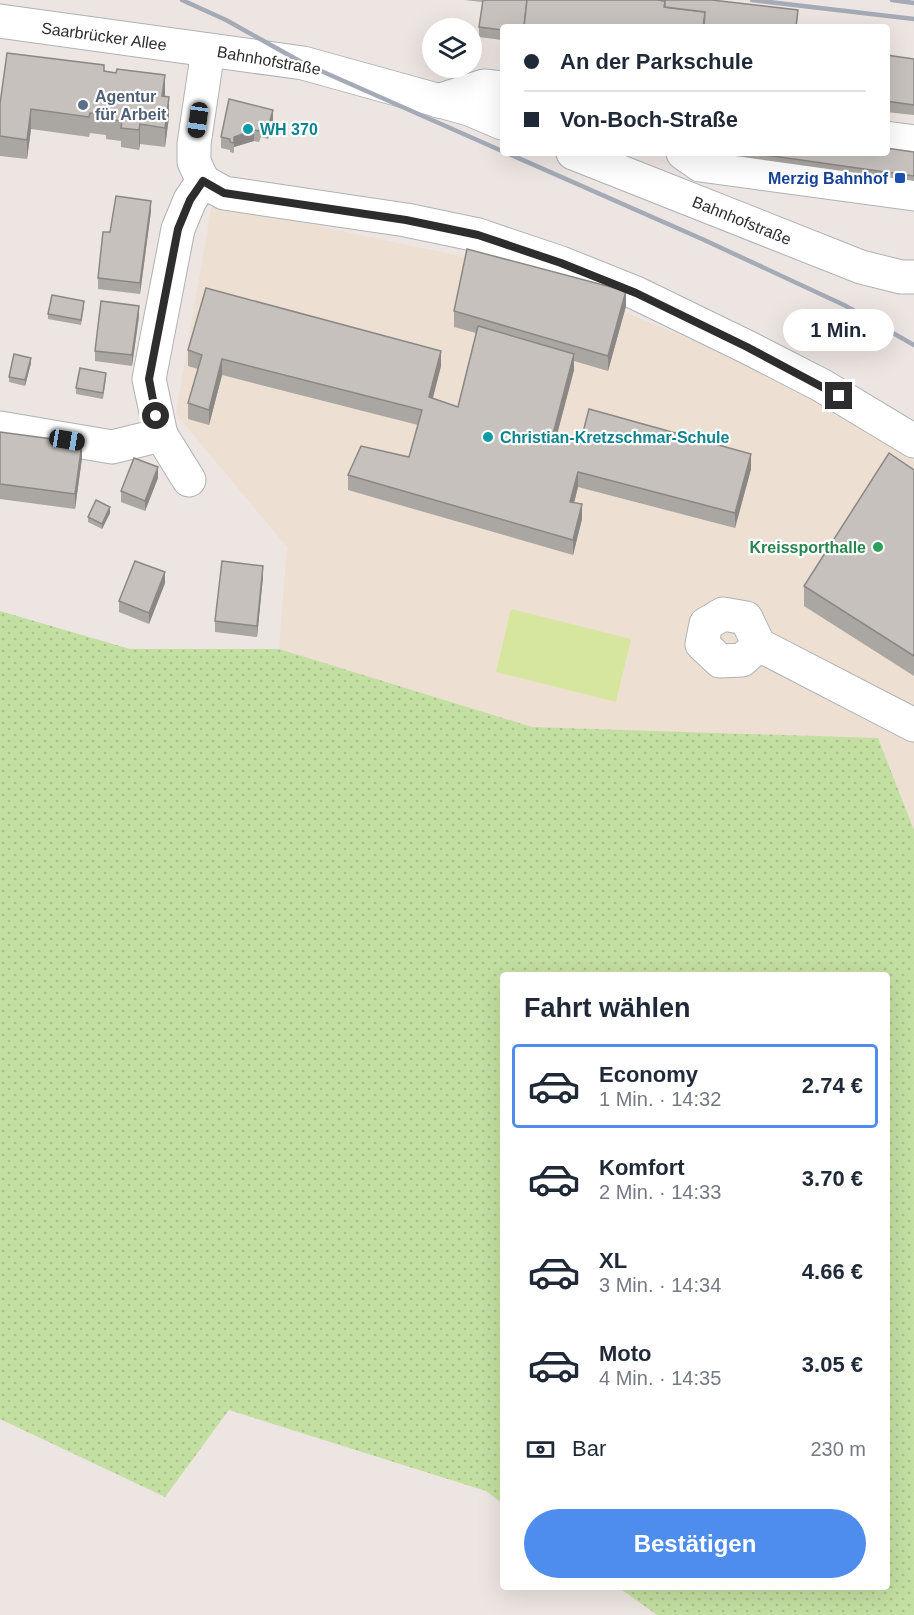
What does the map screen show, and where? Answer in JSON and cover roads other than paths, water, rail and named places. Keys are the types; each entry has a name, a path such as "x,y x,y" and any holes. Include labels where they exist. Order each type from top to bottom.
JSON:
{"street":[{"name":"Saarbrücker Allee","path":"0,21 208,50"},
{"name":"Bahnhofstraße","path":"208,50 303,63 469,109 500,122"},
{"path":"208,50 194,144 194,162 203,181 224,193 406,220 478,235 561,263 636,293 747,347 821,385 914,441"},
{"path":"438,101 484,86 500,88"},
{"path":"890,139 914,142"},
{"name":"Bahnhofstraße","path":"581,156 861,267 901,277 914,277"},
{"path":"687,156 700,165 914,194"},
{"path":"189,480 161,435 149,379 178,229 190,200 203,181"},
{"path":"0,428 112,447 161,435"},
{"path":"759,645 914,725"}],"railway":[{"path":"182,0 226,20 303,63 500,150"},
{"path":"752,0 914,19"},
{"path":"892,0 914,3"},
{"path":"514,156 844,305 914,345"}],"place":[{"name":"Agentur für Arbeit","path":"83,105"},
{"name":"WH 370","path":"248,129"},
{"name":"Merzig Bahnhof","path":"900,178"},
{"name":"Christian-Kretzschmar-Schule","path":"488,437"},
{"name":"Kreissporthalle","path":"878,547"}]}
